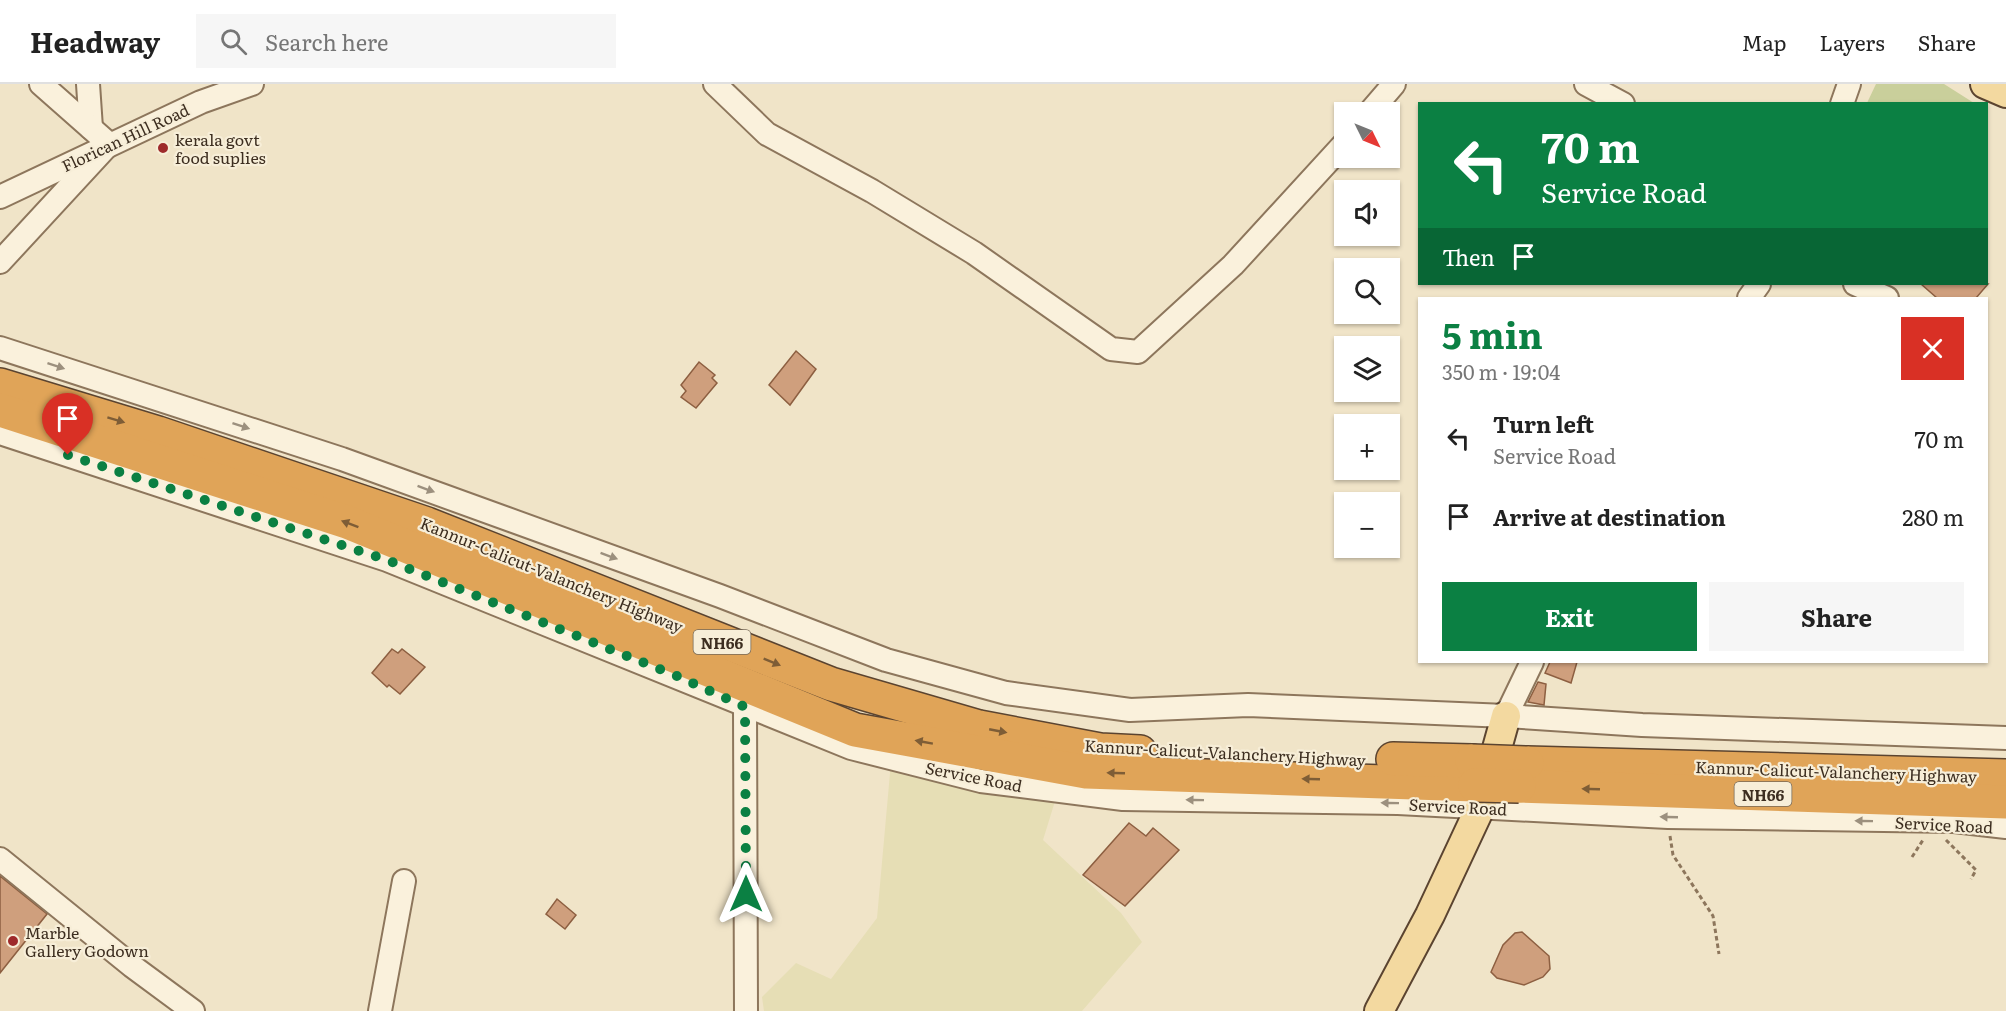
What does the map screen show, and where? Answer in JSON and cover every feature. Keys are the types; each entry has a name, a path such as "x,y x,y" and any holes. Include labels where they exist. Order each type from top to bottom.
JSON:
{"highway":[{"name":"Kannur-Calicut-Valanchery Highway","path":"0,385 158,433 427,524 790,669 831,684 979,728 1100,750 1476,784 1523,774 2006,776"},
{"name":"NH66","path":"0,410 347,522 855,730 1086,772 1476,784"},
{"name":"NH66","path":"1523,774 2006,802"}],"main road":[{"path":"1985,84 2006,93"},
{"path":"1379,1011 1430,915 1476,784 1506,716"}],"street":[{"path":"0,262 109,144 41,84"},
{"path":"88,84 91,128"},
{"name":"Florican Hill Road","path":"0,197 201,102 252,84"},
{"path":"715,84 767,134 872,191 974,253 1111,349 1138,352 1233,266 1334,155"},
{"path":"1379,102 1394,84"},
{"path":"1586,84 1619,102"},
{"path":"1843,102 1849,84"},
{"path":"1857,285 1885,297"},
{"path":"0,348 342,459 720,596 886,660 1006,693 1130,710 1248,705 1506,716 1642,725 2006,738"},
{"name":"Service Road","path":"0,433 387,560 677,676 745,707 851,748 993,782 1123,799 1476,784 1668,817 1954,821 2006,827"},
{"path":"1506,716 1532,663"},
{"path":"745,707 746,1011"},
{"path":"0,859 132,966 193,1011"},
{"path":"380,1011 404,880"}],"path":[{"path":"1668,817 1672,855 1713,916 1719,954"},
{"path":"1934,822 1937,831 1976,870 1971,879"}],"shaded area":[{"path":"891,762 1056,798 1043,840 1121,913 1142,942 1082,1011 764,1011 762,997 796,963 831,979 877,918"}],"green space":[{"path":"1876,84 1944,84 1972,102 1867,102"}],"building":[{"path":"1922,285 1987,285 1977,297 1936,297"},
{"path":"796,351 816,369 790,405 769,385"},
{"path":"699,362 715,375 712,378 717,383 696,408 681,397 686,391 681,385"},
{"path":"392,649 398,653 402,649 425,667 400,694 389,685 387,687 372,673"},
{"path":"1550,663 1577,663 1571,683 1545,673"},
{"path":"1538,682 1546,684 1544,705 1528,702"},
{"path":"1129,823 1146,836 1153,828 1179,850 1125,906 1083,875"},
{"name":"Marble Gallery Godown","path":"0,876 47,914 0,973"},
{"path":"557,899 576,915 565,929 546,914"},
{"path":"1522,932 1549,956 1550,969 1543,977 1524,985 1497,978 1491,972 1503,945 1515,933"}],"place":[{"name":"kerala govt food suplies","path":"163,148"},
{"name":"Marble Gallery Godown","path":"13,941"}],"route":[{"path":"68,455 387,560 677,676 745,707 746,894"}]}
